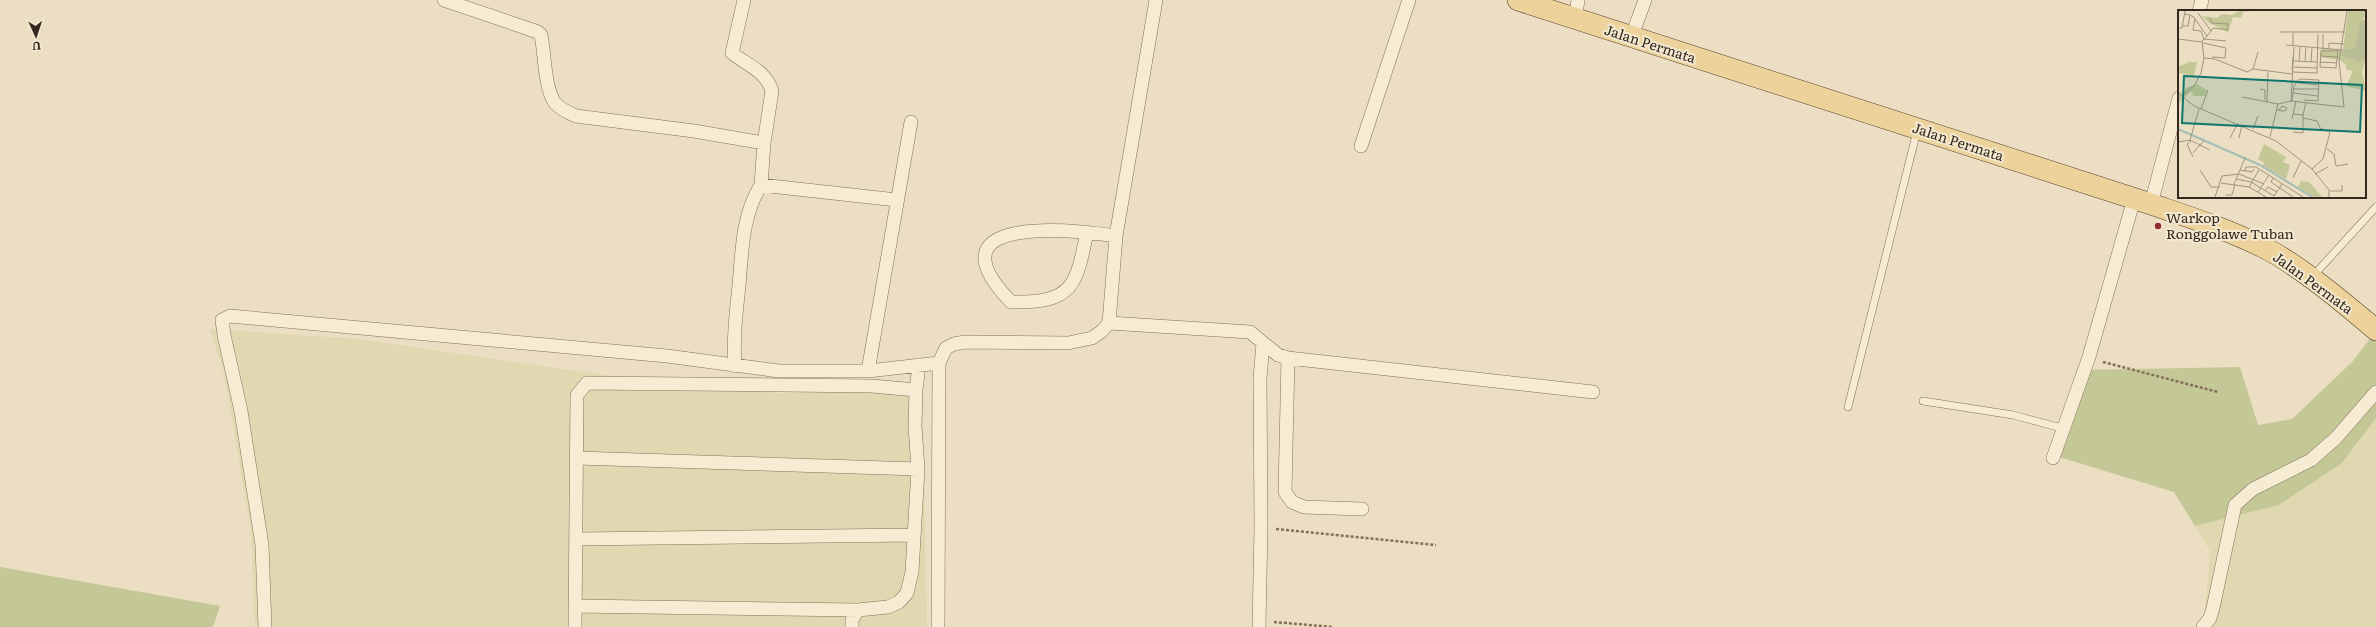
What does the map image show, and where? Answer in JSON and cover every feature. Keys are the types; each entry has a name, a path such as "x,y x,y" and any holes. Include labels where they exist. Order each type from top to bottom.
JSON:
{"main road":[{"name":"Jalan Permata","path":"1518,0 1576,10 1631,38 2143,202 2225,230 2263,247 2310,279 2376,330"}],"street":[{"path":"444,0 538,32 542,35 549,87 555,103 576,116 694,131 764,143"},
{"path":"735,366 734,343 744,229 753,198 761,184 764,143 772,92 770,84 762,73 732,53 744,0"},
{"path":"938,627 939,363 946,348 954,344 964,342 1068,343 1092,338 1102,331 1108,323 1116,236 1156,0"},
{"path":"1361,146 1409,0"},
{"path":"1631,38 1645,0"},
{"path":"2199,10 2202,0"},
{"path":"2053,458 2062,428 2089,357 2143,202 2176,126 2178,107"},
{"path":"868,371 896,200 911,122"},
{"path":"761,184 896,200"},
{"path":"1087,232 1080,267 1070,289 1059,296 1028,302 1011,302 1003,293 985,264 984,256 987,249 991,244 1007,235 1030,231 1087,232 1116,236"},
{"path":"265,627 262,545 241,411 222,320 230,316 660,355 735,366 786,371 868,371 939,363"},
{"path":"1108,323 1250,332 1278,355 1288,358 1593,392"},
{"path":"1259,624 1262,527 1260,378 1263,343"},
{"path":"1288,358 1285,492 1292,502 1304,507 1362,509"},
{"path":"575,606 858,610 888,607 899,602 907,593 912,572 918,469 915,426 916,390 919,365"},
{"path":"575,627 577,539 577,395 587,383 872,386 916,390"},
{"path":"2203,627 2210,618 2213,608 2235,505 2253,489 2311,460 2336,438 2376,392"},
{"path":"577,458 918,469"},
{"path":"577,539 913,535"},
{"path":"852,627 852,620 858,610"}],"lane":[{"path":"1848,407 1917,129"},
{"path":"2310,279 2376,207"},
{"path":"1924,401 2013,416 2062,428"}],"path":[{"path":"2089,357 2218,392"},
{"path":"1262,527 1436,545"},
{"path":"1259,624 1333,627"}],"shaded area":[{"path":"210,329 358,339 604,375 776,393 853,391 922,382 927,627 255,627 251,531 224,373"},
{"path":"2376,418 2376,627 2204,627 2210,551 2195,526 2279,505 2342,463"}],"green space":[{"path":"2376,331 2376,418 2342,463 2279,505 2195,526 2174,492 2059,457 2077,370 2240,367 2258,425 2292,419 2352,362"},
{"path":"0,567 220,606 213,627 0,627"}],"place":[{"name":"Warkop Ronggolawe Tuban","path":"2158,226"}]}
